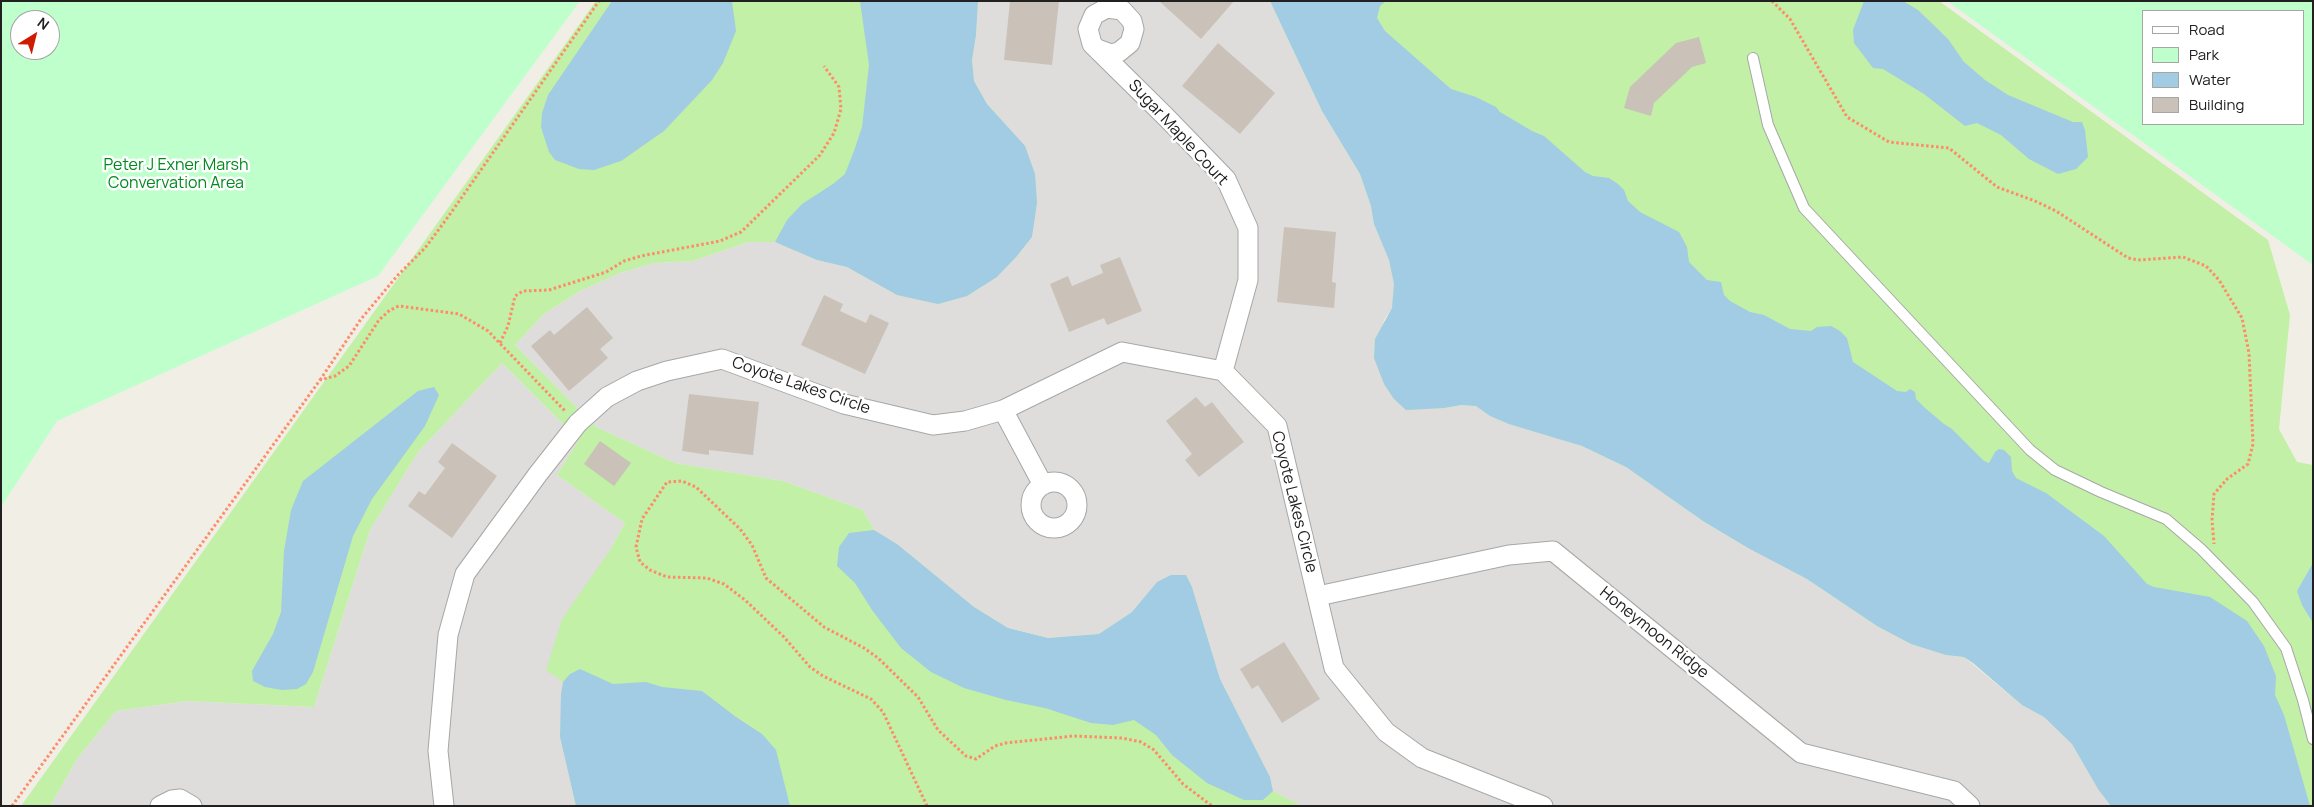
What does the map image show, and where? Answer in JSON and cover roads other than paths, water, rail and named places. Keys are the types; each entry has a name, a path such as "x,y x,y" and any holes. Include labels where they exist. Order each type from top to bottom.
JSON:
{"street":[{"name":"Sugar Maple Court","path":"1097,49 1226,179 1248,228 1248,280 1223,371"},
{"name":"Coyote Lakes Circle","path":"444,806 438,751 448,635 465,574 578,423 607,397 637,381 667,370 722,359 844,404 932,425 965,421 1003,410 1122,352 1223,371 1277,426 1334,668 1386,732 1422,758 1543,806"},
{"path":"1003,410 1043,485"},
{"name":"Honeymoon Ridge","path":"1318,596 1509,555 1553,551 1801,753 1954,791 1970,806"},
{"path":"160,806 172,800 180,799 192,806"}],"lane":[{"path":"1753,58 1768,125 1804,208 2030,450 2055,470 2101,492 2166,519 2201,549 2253,602 2286,648 2303,700 2313,739"}],"water":[{"path":"612,1 732,1 736,31 723,63 712,80 664,131 621,161 594,170 579,169 555,160 549,152 541,127 542,113 548,95"},
{"path":"860,1 978,1 972,60 974,81 987,104 1025,146 1035,174 1037,203 1032,237 997,277 967,296 938,304 897,295 847,267 817,260 775,242 787,220 802,204 845,174 854,151 862,127 869,65"},
{"path":"1270,1 1386,1 1380,6 1377,18 1385,31 1451,89 1476,97 1496,107 1500,112 1544,136 1585,172 1593,176 1609,178 1618,184 1624,190 1628,201 1640,212 1679,232 1687,247 1689,262 1707,280 1721,282 1724,295 1730,301 1750,312 1764,315 1790,329 1811,331 1817,327 1831,326 1840,331 1847,338 1853,362 1897,391 1906,392 1910,389 1915,392 1916,399 1925,408 1952,429 1984,461 1989,463 1995,452 1999,449 2004,450 2011,457 2012,471 2016,478 2046,493 2104,536 2147,584 2154,587 2210,597 2247,621 2264,646 2276,676 2275,695 2284,715 2310,806 2111,806 2098,789 2072,744 2044,717 2022,705 1973,663 1964,657 1946,655 1911,644 1877,626 1807,579 1748,548 1703,521 1626,467 1582,446 1509,424 1490,416 1476,406 1461,405 1406,410 1394,399 1384,384 1374,358 1375,339 1392,308 1394,284 1389,260 1374,224 1371,206 1360,174 1322,111"},
{"path":"1864,1 1903,1 1918,10 1948,39 1964,62 1985,80 2008,95 2073,122 2082,122 2085,130 2088,157 2076,169 2058,174 2029,159 2001,135 1977,123 1965,126 1924,94 1883,69 1873,68 1854,43 1853,30"},
{"path":"434,387 439,395 425,426 372,499 353,536 313,672 306,684 297,689 282,690 265,687 253,681 252,671 273,634 281,612 284,551 291,510 303,481 418,391"},
{"path":"874,530 897,544 974,607 1008,628 1048,638 1099,634 1132,612 1157,582 1171,575 1186,575 1192,587 1220,679 1270,777 1273,791 1263,800 1244,800 1207,783 1172,755 1156,735 1134,720 1113,725 1091,723 1045,708 1006,700 964,688 931,672 901,648 872,610 855,583 837,566 839,547 849,533"},
{"path":"2313,563 2313,623 2302,605 2297,591"},
{"path":"580,669 613,684 646,682 662,687 702,691 762,734 776,750 790,806 576,806 560,737 561,694 563,682 570,674"}],"park label":[{"name":"Peter J Exner Marsh Convervation Area","path":"176,175"}]}
